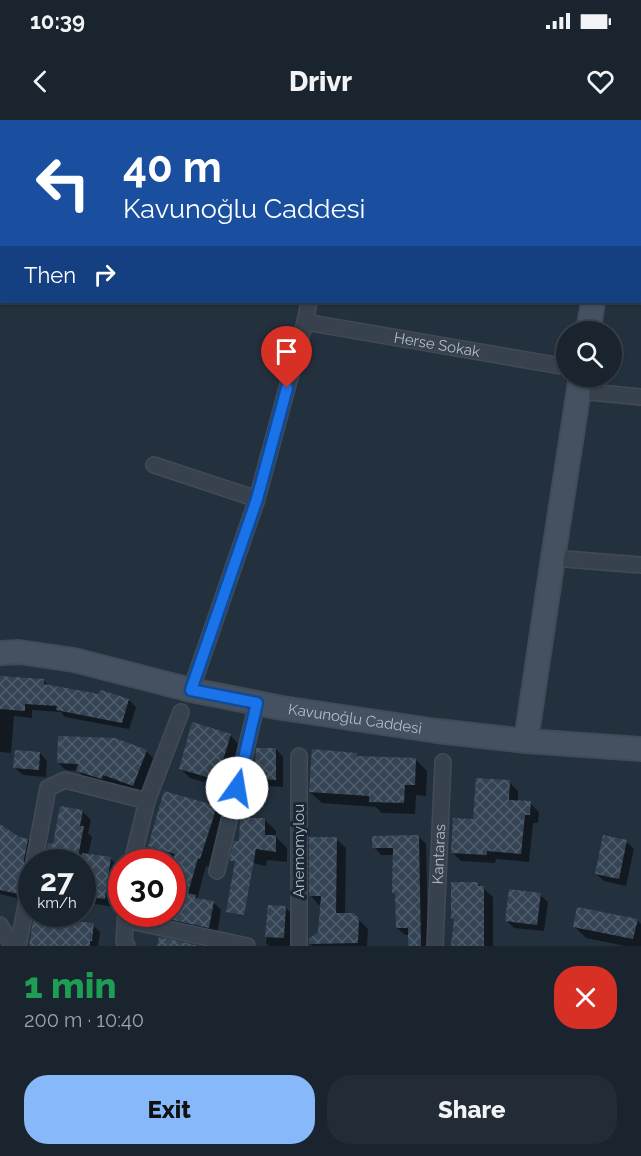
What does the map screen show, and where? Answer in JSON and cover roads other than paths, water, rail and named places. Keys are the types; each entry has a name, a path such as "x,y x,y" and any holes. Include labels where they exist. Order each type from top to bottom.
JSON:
{"main road":[{"path":"590,321 593,303"},
{"path":"526,741 580,387"},
{"name":"Kavunoğlu Caddesi","path":"0,653 20,652 74,660 191,690 282,708 437,731 526,741 641,749"}],"street":[{"path":"191,690 257,499 309,303"},
{"name":"Herse Sokak","path":"305,322 556,365"},
{"path":"594,387 641,397"},
{"path":"154,465 257,499"},
{"path":"552,558 641,565"},
{"path":"217,871 257,703"},
{"path":"135,849 147,801 181,712"},
{"name":"Anemomylou","path":"299,756 299,946"},
{"name":"Kantaras","path":"435,946 443,762"},
{"path":"36,849 48,788 65,780 147,801"},
{"path":"0,924 13,946"},
{"path":"18,946 22,927"},
{"path":"123,944 125,927"},
{"path":"168,927 247,946"}]}
